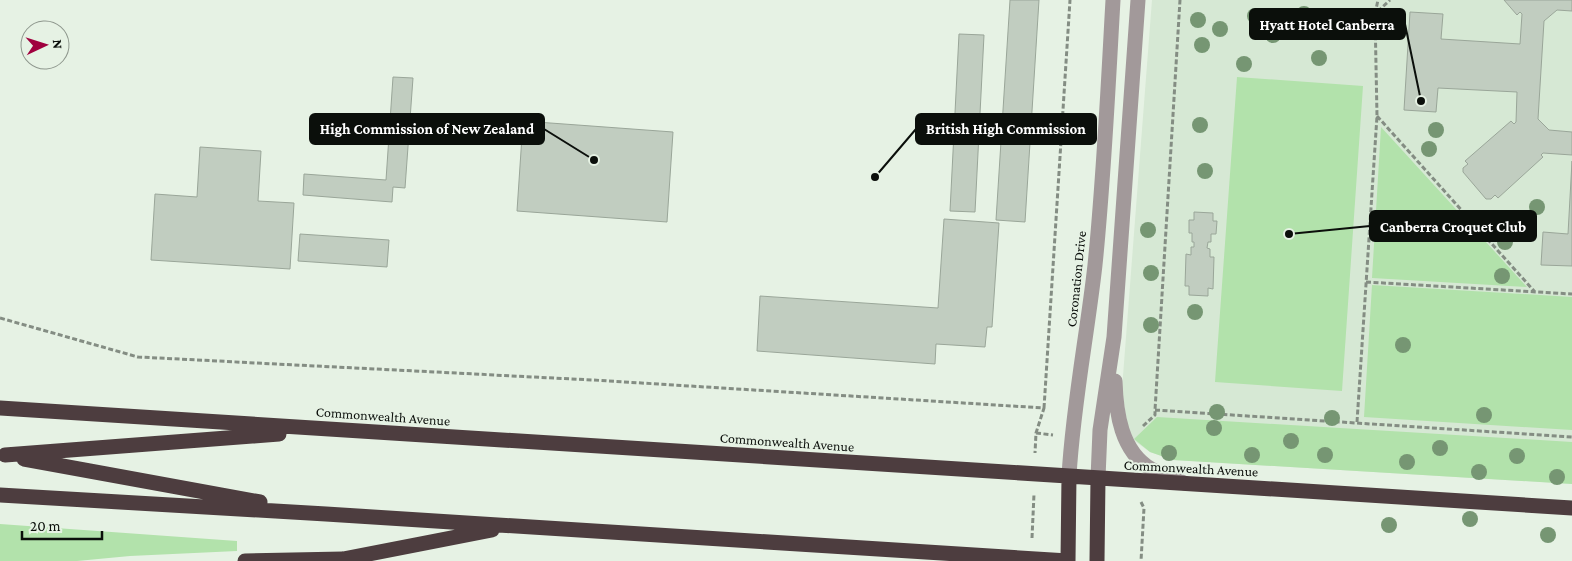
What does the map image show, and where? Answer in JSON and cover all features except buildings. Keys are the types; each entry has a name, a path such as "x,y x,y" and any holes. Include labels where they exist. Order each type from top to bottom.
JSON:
{"highway":[{"name":"Commonwealth Avenue","path":"0,408 1572,508"},
{"path":"2,455 27,456 335,430"},
{"path":"27,456 326,514"},
{"name":"Coronation Drive","path":"1068,561 1069,476"},
{"path":"1097,561 1098,478"},
{"path":"0,495 1068,561"},
{"path":"245,561 343,559 513,526"}],"street":[{"name":"Coronation Drive","path":"1069,476 1071,437 1087,337 1095,263 1113,0"},
{"path":"1098,478 1100,430 1114,337 1138,0"},
{"path":"1114,337 1115,402 1126,440 1136,456 1150,468 1186,483"},
{"path":"887,550 943,561"}],"path":[{"path":"1036,433 1044,408 1070,0"},
{"path":"1137,431 1155,415 1180,0"},
{"path":"1357,422 1376,116 1375,14 1378,0"},
{"path":"1375,14 1390,0"},
{"path":"1376,116 1535,292"},
{"path":"1366,282 1572,294"},
{"path":"0,318 138,356 593,380 1044,408"},
{"path":"1155,410 1572,436"},
{"path":"1141,561 1144,508"}],"shaded area":[{"path":"1152,0 1572,0 1572,484 1173,460 1150,452 1136,442 1128,430 1122,389"}],"green space":[{"path":"1237,77 1363,86 1342,391 1215,382"},
{"path":"1381,127 1527,287 1372,278"},
{"path":"1372,285 1572,297 1572,430 1364,417"},
{"path":"1157,417 1572,442 1572,484 1173,460 1150,452 1134,439"},
{"path":"0,524 237,541 237,551 130,556 77,561 0,561"}],"place":[{"name":"Hyatt Hotel Canberra","path":"1421,101"},
{"name":"High Commission of New Zealand","path":"594,160"},
{"name":"British High Commission","path":"875,177"},
{"name":"Canberra Croquet Club","path":"1289,234"}]}
